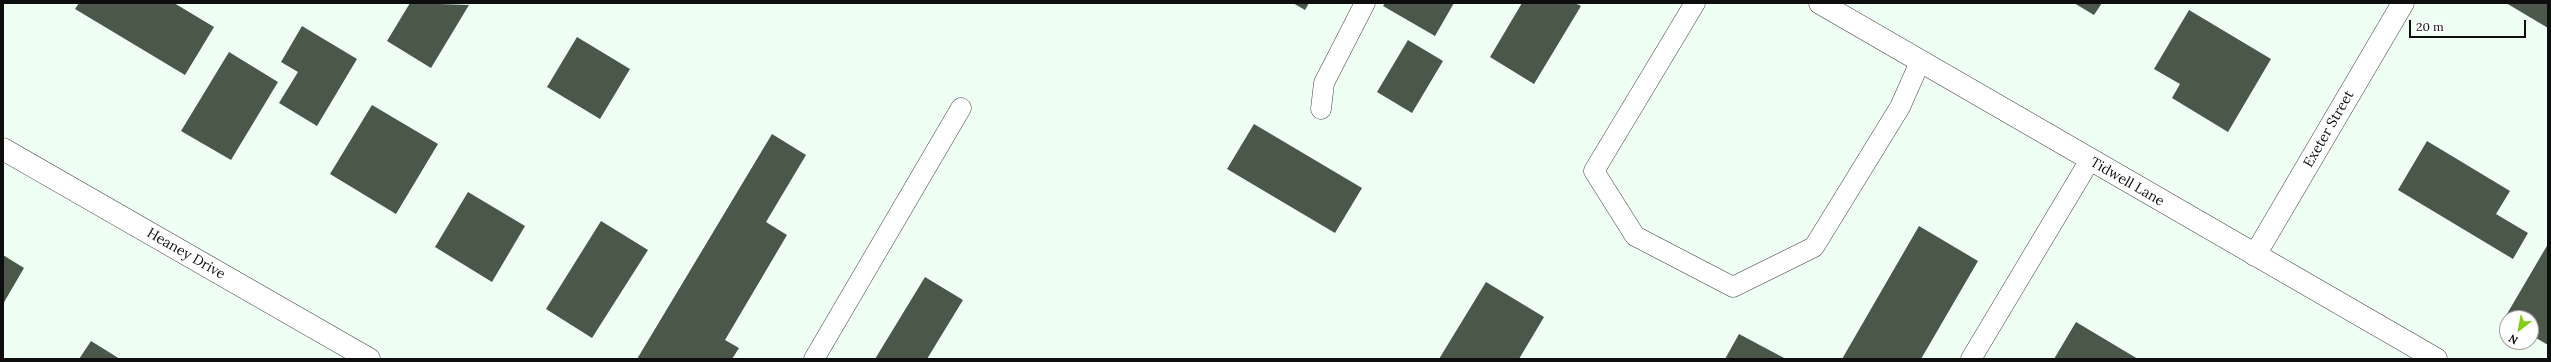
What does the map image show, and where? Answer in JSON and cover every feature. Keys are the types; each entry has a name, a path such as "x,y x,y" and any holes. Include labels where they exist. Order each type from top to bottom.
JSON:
{"street":[{"name":"Tidwell Lane","path":"1820,3 2436,359"},
{"name":"Exeter Street","path":"2256,255 2403,3"},
{"name":"Heaney Drive","path":"3,149 369,359"}],"lane":[{"path":"1321,110 1324,83 1365,3"},
{"path":"1695,3 1594,171 1635,236 1733,287 1814,247 1900,107 1920,62"},
{"path":"814,359 961,108"},
{"path":"1971,359 2090,160"}],"building":[{"path":"79,3 174,3 214,27 185,75 75,9"},
{"path":"410,3 469,5 431,68 387,41"},
{"path":"1293,3 1309,3 1305,10"},
{"path":"1385,3 1454,3 1435,36 1383,6"},
{"path":"1522,3 1575,3 1581,6 1534,84 1490,57"},
{"path":"2074,3 2102,3 2094,15"},
{"path":"2506,3 2548,3 2548,28"},
{"path":"2189,10 2271,59 2228,132 2172,98 2180,84 2154,69"},
{"path":"302,26 357,59 317,126 279,103 298,72 281,62"},
{"path":"577,37 630,69 600,119 547,87"},
{"path":"1408,40 1443,61 1412,113 1377,92"},
{"path":"229,52 278,82 231,160 181,131"},
{"path":"372,105 438,144 396,214 330,174"},
{"path":"1254,124 1362,188 1335,233 1227,169"},
{"path":"772,134 806,155 766,222 787,235 725,340 739,348 732,359 637,359"},
{"path":"2427,141 2510,191 2496,214 2528,233 2513,259 2398,190"},
{"path":"468,192 525,226 492,282 435,247"},
{"path":"601,221 648,250 592,338 546,309"},
{"path":"1919,226 1978,261 1921,359 1842,359"},
{"path":"2548,244 2548,345 2539,340 2539,310 2509,310"},
{"path":"3,255 24,268 3,304"},
{"path":"925,277 963,300 927,359 875,359"},
{"path":"1486,282 1544,317 1519,359 1439,359"},
{"path":"2076,322 2138,359 2054,359"},
{"path":"1739,334 1786,359 1725,359"},
{"path":"91,341 120,359 79,359"}]}
